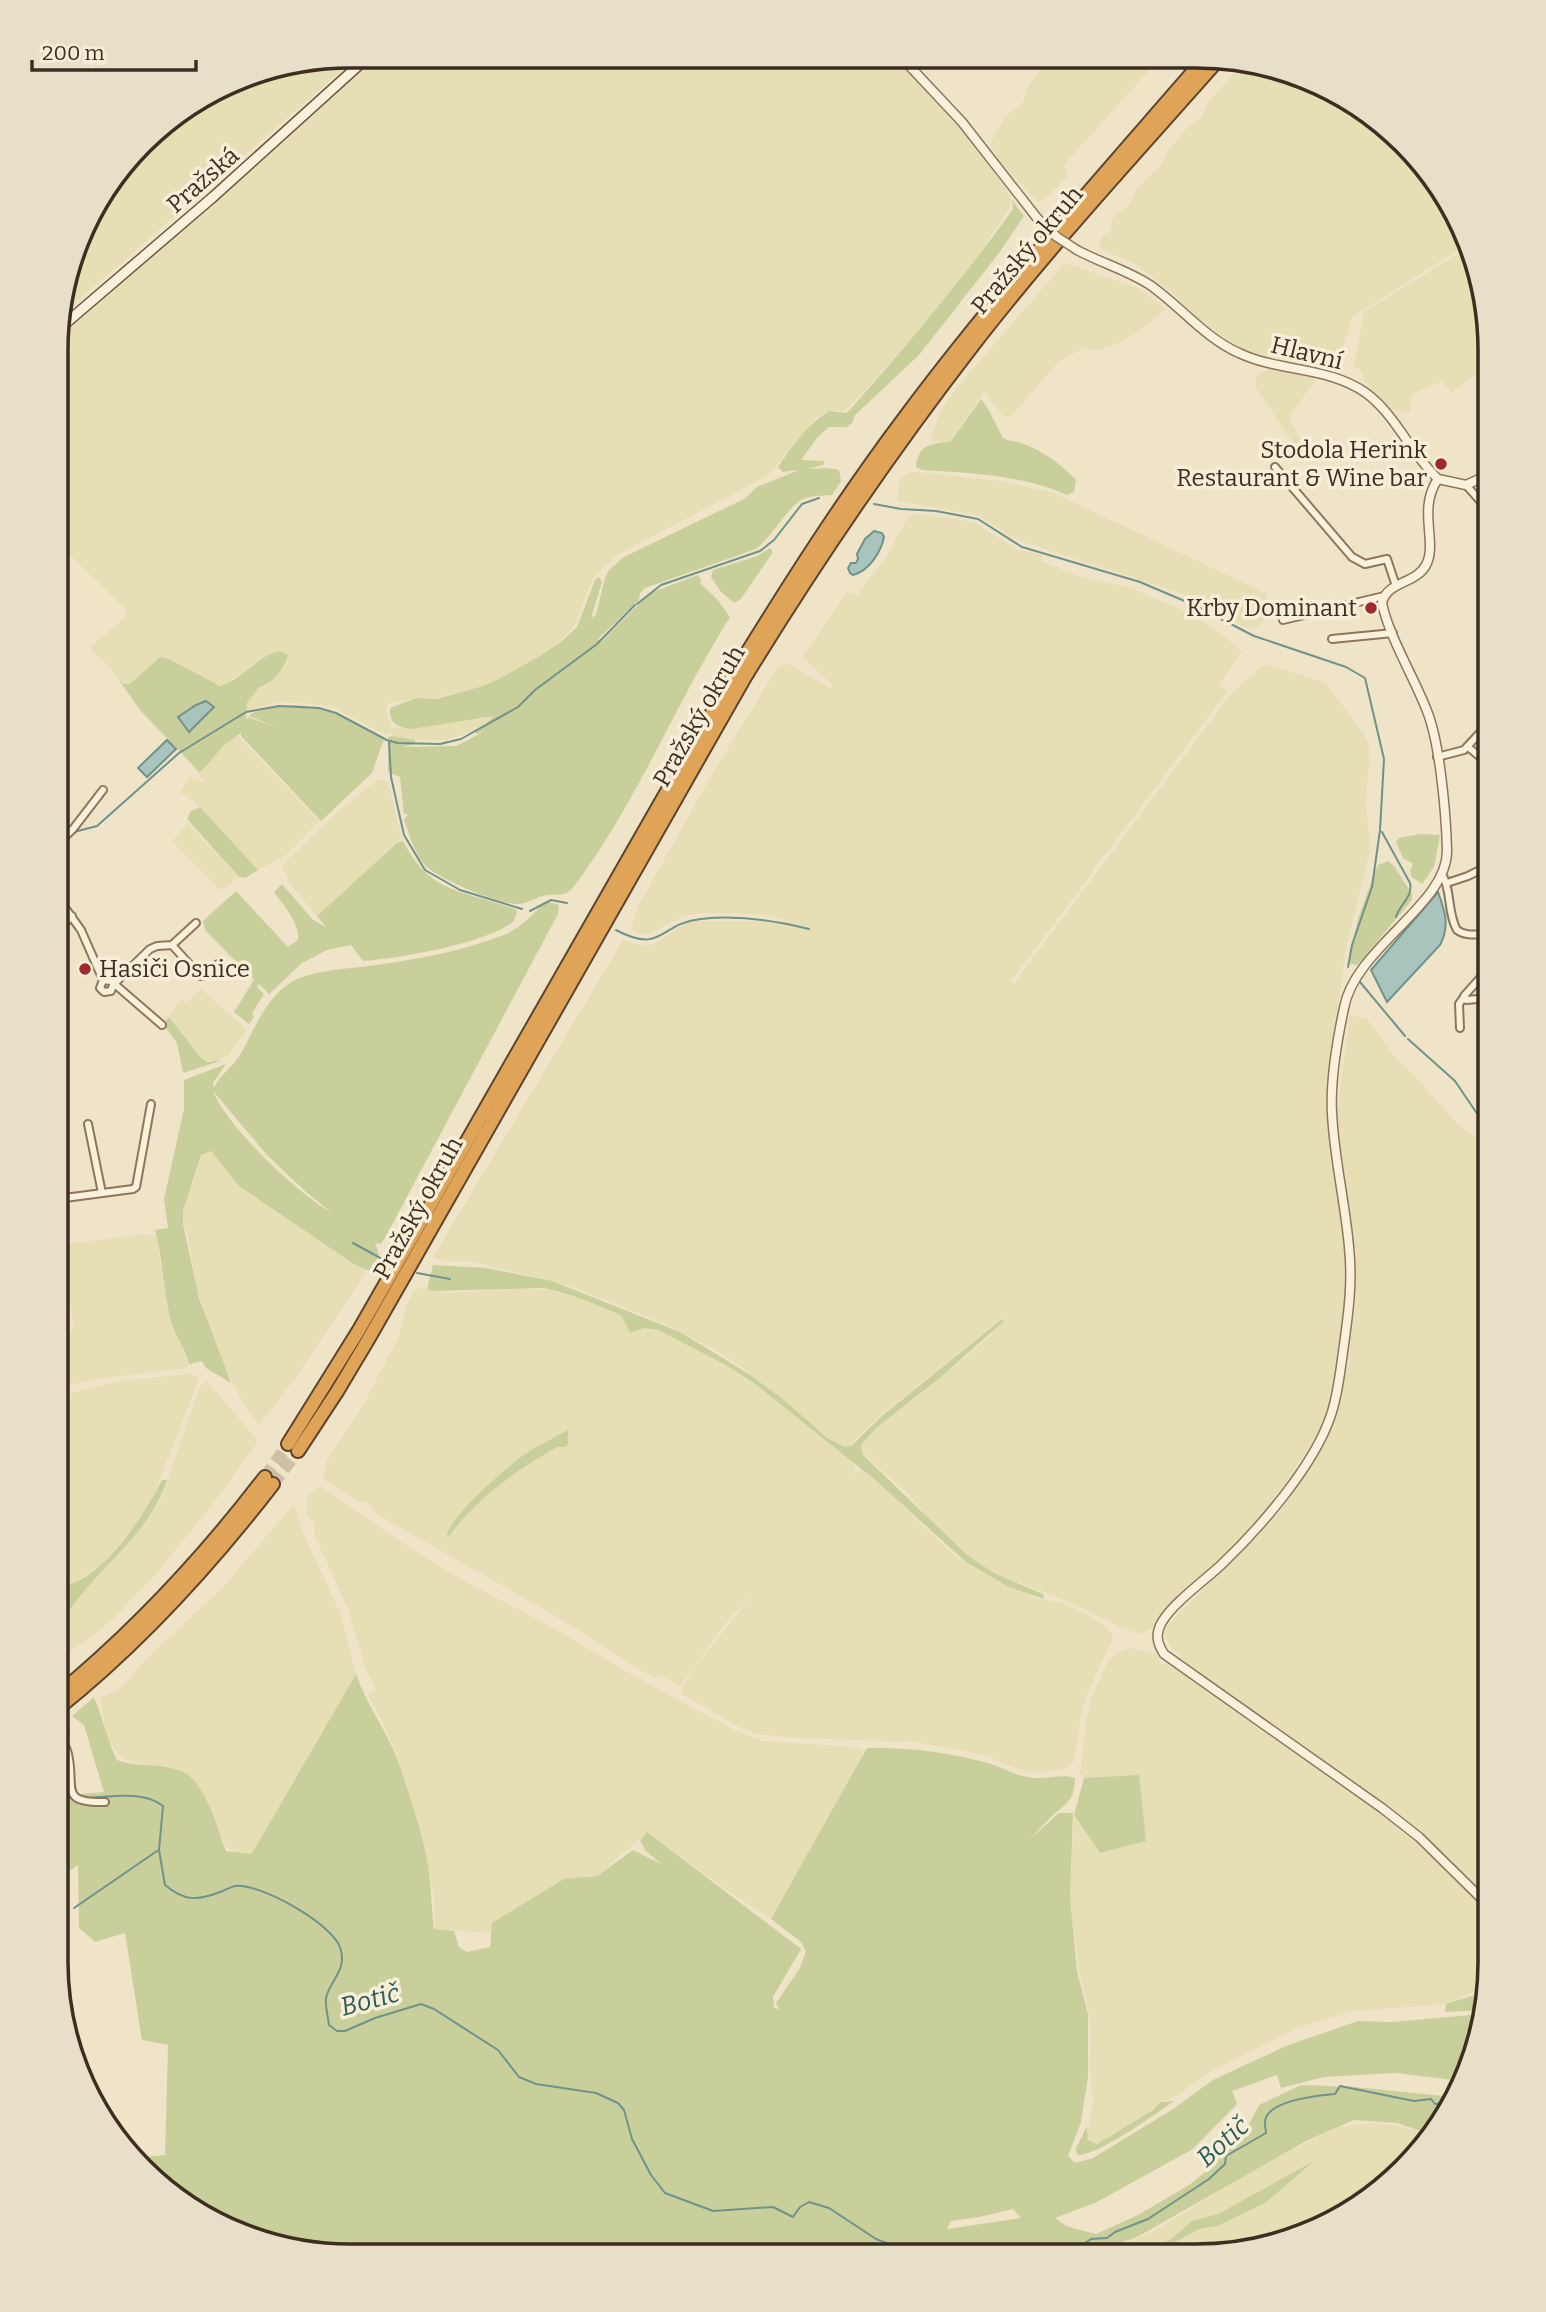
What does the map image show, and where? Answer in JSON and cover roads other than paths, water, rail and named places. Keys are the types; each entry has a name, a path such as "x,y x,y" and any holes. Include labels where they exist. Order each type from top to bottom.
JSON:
{"highway":[{"name":"Pražský okruh","path":"293,1447 338,1390 369,1338 745,677 841,515 934,378 1020,271 1196,68"},
{"name":"Pražský okruh","path":"882,457 1020,289 1210,69"},
{"path":"68,1697 187,1588 269,1481"},
{"path":"68,1690 81,1683"}],"main road":[{"name":"Pražská","path":"70,319 213,197 356,68"}],"street":[{"name":"Hlavní","path":"911,68 962,122 1037,218 1057,237 1077,250 1148,284 1212,336 1237,352 1251,358 1334,378 1360,389 1383,410 1438,480"},
{"path":"1275,467 1352,557 1365,564 1387,559 1396,586"},
{"path":"1283,620 1384,596 1396,586 1416,576 1428,562 1429,498 1438,480 1466,485 1478,480"},
{"path":"1466,485 1478,498"},
{"path":"1384,596 1382,606 1433,727 1447,851 1444,878 1457,930 1460,933 1478,935"},
{"path":"1332,639 1393,633"},
{"path":"1437,757 1459,753 1478,736"},
{"path":"1468,747 1478,755"},
{"path":"68,834 103,789"},
{"path":"1478,871 1468,876 1444,878 1353,979 1343,1010 1332,1116 1352,1284 1338,1393 1331,1415 1316,1447 1277,1504 1236,1550 1166,1616 1157,1634 1158,1645 1164,1654 1391,1815 1419,1837 1478,1895"},
{"path":"68,911 81,930 103,980 100,988 104,992 111,991 113,985 150,949 172,945 196,923"},
{"path":"68,920 72,916"},
{"path":"172,945 200,975 206,975 218,964"},
{"path":"1460,1028 1459,1004 1478,979"},
{"path":"103,980 109,980 162,1025"},
{"path":"1464,997 1466,1000 1478,999"},
{"path":"68,1198 133,1189 139,1183 150,1104"},
{"path":"88,1124 102,1193"},
{"path":"68,1752 73,1793 78,1800 105,1802"}],"water":[{"path":"874,531 882,533 884,537 880,549 869,565 853,575 848,568 851,563 856,563 857,554 865,539"},
{"path":"206,701 214,707 189,732 178,717"},
{"path":"167,740 176,749 147,777 138,768"},
{"path":"1438,892 1445,918 1445,931 1440,945 1387,1002 1371,970"}],"waterway":[{"path":"637,604 661,585 760,551 774,540 802,504 819,498"},
{"path":"874,504 978,519 1022,547 1140,582 1194,605 1254,636 1346,667 1365,678 1384,759 1380,830 1372,887 1352,945 1348,967"},
{"path":"386,740 398,743 440,744 461,739 518,707 535,690 597,644 635,605"},
{"path":"74,832 97,826 179,753 246,712 279,706 319,708 336,713 385,739"},
{"path":"389,742 391,776"},
{"path":"391,777 404,835 425,870 460,890 522,909"},
{"path":"1382,832 1410,883 1410,893 1396,917"},
{"path":"530,911 551,900 567,903"},
{"path":"616,930 631,937 652,939 687,922 728,918 769,921 809,929"},
{"path":"1360,982 1405,1036"},
{"path":"1408,1039 1455,1081 1478,1115"},
{"path":"353,1243 382,1259"},
{"path":"417,1273 450,1279"},
{"name":"Botič","path":"68,1724 68,1738"},
{"name":"Botič","path":"87,1798 137,1796 163,1806 159,1850 165,1885 178,1894 198,1898 235,1886 261,1891 294,1906 334,1937 340,1947 342,1962 326,2001 329,2025 337,2031 345,2031 375,2018 421,2004 434,2009 498,2050 519,2077 536,2084 596,2093 618,2103 624,2110 632,2139 651,2175 665,2193 713,2211 773,2207 793,2217 800,2207 809,2202 829,2208 876,2239 889,2244"},
{"name":"Botič","path":"68,1798 74,1798"},
{"path":"74,1908 157,1851"},
{"name":"Botič","path":"1084,2244 1091,2239 1107,2238 1148,2219 1209,2179 1225,2164 1226,2156 1266,2133 1266,2117 1283,2104 1335,2094 1340,2086 1414,2101 1431,2099 1435,2104 1440,2104"}],"tunnel":[{"path":"265,1477 288,1444"},
{"path":"273,1484 298,1451"}],"place":[{"name":"Stodola Herink Restaurant & Wine bar","path":"1441,464"},
{"name":"Krby Dominant","path":"1371,608"},
{"name":"Hasiči Osnice","path":"85,969"}]}
